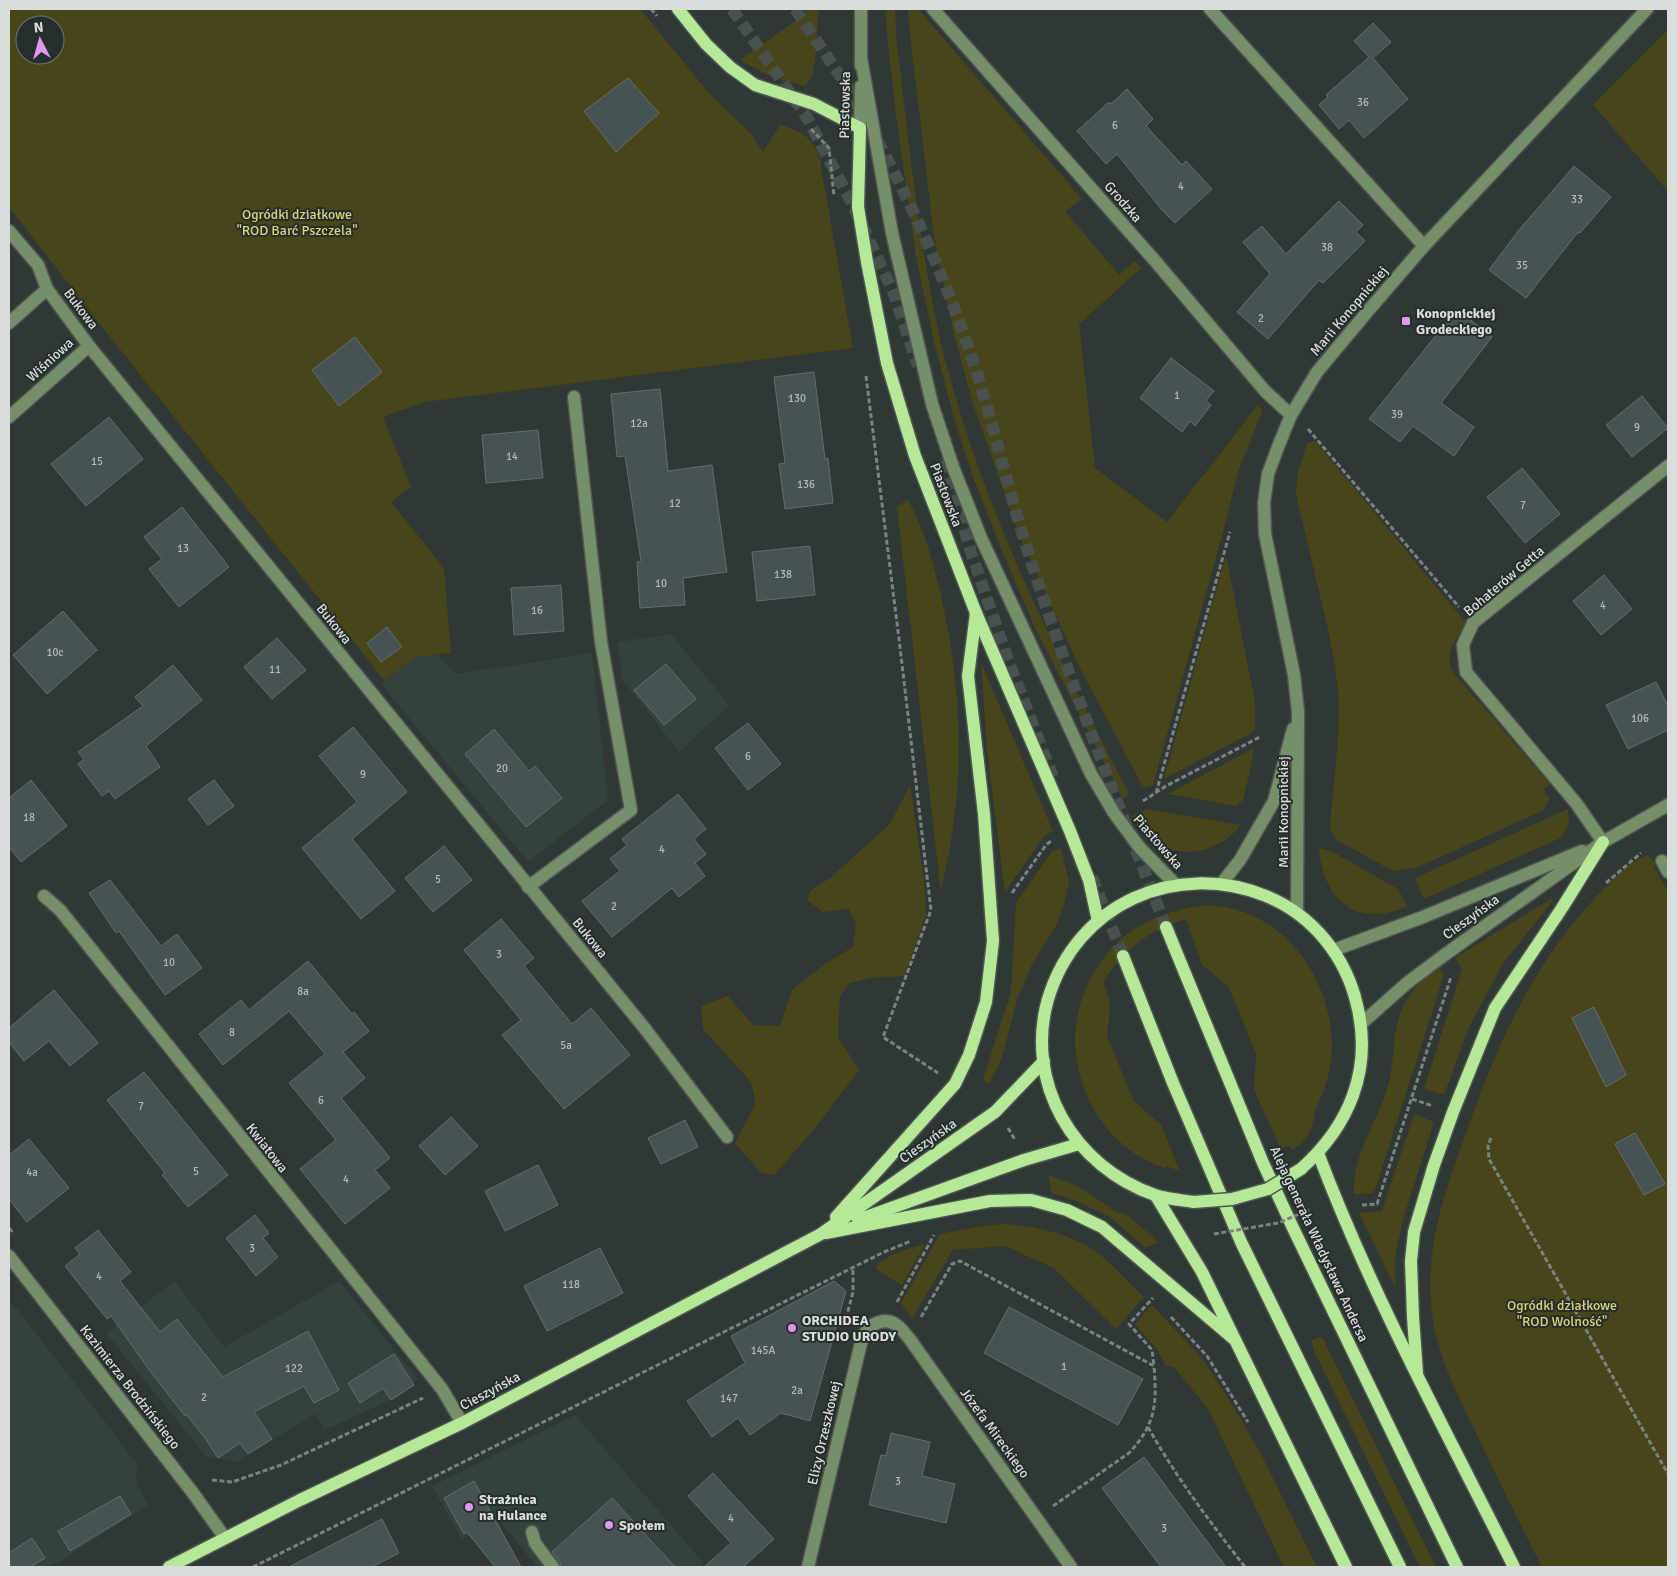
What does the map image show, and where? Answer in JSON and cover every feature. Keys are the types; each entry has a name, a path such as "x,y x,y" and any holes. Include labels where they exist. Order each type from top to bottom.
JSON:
{"main road":[{"path":"678,9 706,44 730,68 754,85 814,104 860,128"},
{"name":"Piastowska","path":"860,128 858,207 887,363 915,456 976,613 1070,831 1089,880 1098,922"},
{"path":"821,1234 955,1084 970,1054 986,1002 993,941 984,814 968,676 976,613"},
{"path":"1417,1373 1411,1261 1414,1232 1434,1165 1495,1008 1562,908 1603,842"},
{"path":"1222,883 1249,889 1274,899 1297,913 1317,930 1334,950 1352,985 1362,1023 1363,1051 1358,1079 1349,1106 1336,1131 1318,1153 1300,1169 1268,1189 1232,1200 1194,1202 1156,1196 1127,1184 1101,1166 1079,1144 1055,1105 1048,1084 1044,1061 1043,1030 1048,1000 1060,970 1076,944 1115,908 1134,898 1174,884 1222,883"},
{"name":"Aleja generała Władysława Andersa","path":"1166,927 1263,1163 1457,1567"},
{"path":"1123,956 1173,1083 1241,1242 1400,1567"},
{"name":"Cieszyńska","path":"169,1567 300,1500 462,1423 821,1234 995,1112 1044,1061"},
{"name":"Cieszyńska","path":"821,1234 1024,1160 1079,1144"},
{"path":"1318,1153 1338,1207 1370,1280 1514,1567"},
{"path":"1156,1196 1202,1272 1346,1567"},
{"path":"821,1234 990,1202 1031,1200 1067,1210 1102,1227 1235,1340"}],"street":[{"name":"Piastowska","path":"860,128 861,9"},
{"name":"Grodzka","path":"933,9 1156,262 1265,391 1291,415"},
{"path":"1210,9 1424,246"},
{"name":"Marii Konopnickiej","path":"1297,913 1298,712 1294,675 1265,534 1264,503 1268,474 1291,415 1317,372 1424,246 1647,9"},
{"name":"Piastowska","path":"861,58 894,242 932,404 953,468 981,538 1091,774 1114,813 1140,848 1174,884"},
{"name":"Bukowa","path":"9,231 38,265 47,289 89,346 646,1030 727,1136"},
{"path":"9,323 47,289"},
{"name":"Wiśniowa","path":"9,417 89,346"},
{"path":"528,887 631,810 601,642 574,397"},
{"name":"Bohaterów Getta","path":"1603,842 1567,792 1466,672 1462,645 1473,623 1668,466"},
{"name":"Marii Konopnickiej","path":"1222,883 1240,860 1274,801 1298,712"},
{"name":"Cieszyńska","path":"1362,1023 1408,983 1603,842 1668,805"},
{"name":"Cieszyńska","path":"1334,950 1423,917 1603,842"},
{"name":"Kwiatowa","path":"44,896 60,910 442,1390 462,1423"},
{"name":"Kazimierza Brodzińskiego","path":"9,1256 193,1493 225,1538"},
{"name":"Józefa Mireckiego","path":"888,1321 897,1325 909,1338 1071,1567"},
{"name":"Elizy Orzeszkowej","path":"808,1567 864,1334 870,1327 879,1322 888,1321"},
{"path":"532,1532 535,1542 553,1567"}],"path":[{"path":"809,127 829,148 835,205"},
{"path":"865,369 931,910 883,1037 955,1084"},
{"path":"1307,428 1473,623"},
{"path":"1156,793 1230,532"},
{"path":"1143,801 1166,786 1260,736"},
{"path":"1603,886 1644,851"},
{"path":"1214,1234 1278,1223 1309,1210 1377,1204 1452,978 1451,970"},
{"path":"1491,1138 1488,1145 1489,1159 1668,1474"},
{"path":"9,1228 15,1235"},
{"path":"888,1321 936,1230 928,1234"},
{"path":"254,1567 884,1252 920,1237"},
{"path":"909,1338 952,1264 960,1261 1154,1366"},
{"path":"1037,1517 1129,1453 1139,1442 1148,1427 1154,1411 1156,1391 1152,1350 1129,1324 1154,1298 1147,1291"},
{"path":"1167,1313 1207,1356 1251,1427"},
{"path":"207,1475 212,1481 232,1482 281,1465 442,1390"},
{"path":"1148,1427 1184,1488 1244,1567"}],"shaded area":[{"path":"671,634 729,705 679,752 622,679 618,642"},
{"path":"592,653 608,800 528,862 381,684 415,657 437,654 457,674"},
{"path":"175,1281 224,1347 339,1281 418,1379 386,1402 325,1430 315,1414 236,1462 206,1456 106,1333"},
{"path":"9,1299 138,1465 136,1476 138,1486 148,1505 66,1558 46,1567 9,1567"},
{"path":"575,1415 704,1563 698,1567 537,1567 497,1517 462,1540 432,1486"}],"green space":[{"name":"Ogródki działkowe \"ROD Barć Pszczela\"","path":"9,9 640,9 708,92 751,134 763,152 780,125 804,135 816,149 819,156 853,348 424,402 383,417 411,487 391,502 444,568 451,653 415,657 385,681 91,313 9,207"},
{"path":"806,9 818,10 816,54 812,77 805,86 769,76 740,60 805,14"},
{"path":"886,9 895,9 896,35 920,229 941,344 955,395 971,447 1010,548 1055,647 1128,792 1127,796 1123,799 1036,630 973,477 954,418 935,346 917,262 896,116"},
{"path":"908,9 918,9 1082,199 1065,211 1119,275 1135,261 1141,268 1079,324 1095,468 1167,522 1258,405 1262,412 1238,472 1153,785 1146,788 1142,785 1080,668 1021,540 973,404 953,330 934,237"},
{"path":"1668,30 1668,191 1593,105"},
{"path":"1316,442 1467,624 1456,640 1451,652 1450,664 1452,671 1550,784 1544,789 1550,799 1542,811 1416,868 1393,871 1337,840 1330,829 1338,739 1339,701 1328,629 1296,490 1298,473 1307,443"},
{"path":"908,499 925,538 943,603 954,673 957,708 958,778 955,811 941,893 897,507"},
{"path":"1226,555 1255,702 1255,730 1164,779"},
{"path":"981,663 1053,831 1044,836 1005,892 987,750"},
{"path":"1254,748 1243,800 1236,806 1168,794"},
{"path":"910,785 924,880 926,915 904,976 872,978 849,983 840,997 838,1037 859,1070 816,1127 774,1175 761,1173 735,1143 756,1103 751,1082 703,1029 701,1006 728,996 753,1025 780,1026 792,990 825,964 853,947 856,924 849,909 823,912 807,900 810,891 830,878 890,824"},
{"path":"1147,809 1241,825 1214,846 1199,851 1184,852 1168,849 1154,842 1142,831 1132,816"},
{"path":"1568,809 1569,825 1560,838 1424,899 1416,882 1417,877"},
{"path":"1061,848 1069,882 1064,905 1056,926 1032,964 1017,1000 1002,1058 989,1084 983,1079 1011,992 1016,903 1052,851"},
{"path":"1319,848 1331,851 1398,889 1407,906 1389,912 1372,914 1358,912 1345,905 1335,895 1327,882"},
{"name":"Ogródki działkowe \"ROD Wolność\"","path":"1648,855 1655,864 1654,867 1668,892 1668,1567 1542,1567 1464,1409 1440,1351 1433,1321 1431,1295 1433,1248 1443,1202 1478,1100 1518,1008 1552,951 1572,924 1619,874 1640,858"},
{"path":"1552,899 1552,902 1504,962 1469,1027 1444,1095 1424,1089 1462,969 1455,958"},
{"path":"1208,905 1236,910 1262,920 1284,936 1302,956 1316,980 1326,1006 1331,1033 1331,1061 1308,1137 1292,1150 1289,1145 1281,1149 1254,1090 1256,1053 1228,986 1202,965 1186,919 1159,929 1138,942 1103,981 1110,1002 1107,1036 1133,1100 1161,1125 1180,1171 1166,1166 1167,1169 1134,1153 1111,1133 1096,1113 1085,1091 1078,1068 1077,1019 1083,995 1094,972 1116,943 1133,930 1160,916 1178,910"},
{"path":"1439,968 1444,975 1375,1190 1372,1193 1354,1194 1357,1164 1385,1097 1389,1082 1399,1016 1414,990 1423,980"},
{"path":"1414,1114 1434,1122 1404,1216 1395,1257 1395,1287 1359,1213 1382,1211"},
{"path":"1048,1175 1078,1186 1115,1211 1128,1216 1159,1242 1146,1248 1110,1217 1076,1201 1052,1193"},
{"path":"1004,1224 1041,1229 1078,1241 1111,1264 1144,1297 1116,1329 1054,1268 1005,1246 953,1250 912,1318 901,1303 940,1234"},
{"path":"925,1244 902,1285 877,1270 876,1266 886,1258"},
{"path":"1152,1305 1202,1358 1230,1401 1261,1454 1317,1567 1284,1567 1208,1409 1175,1368 1166,1366 1158,1351 1135,1324"},
{"path":"1320,1337 1324,1339 1436,1567 1420,1567 1314,1351 1312,1340"}],"building":[{"path":"1373,23 1391,42 1373,58 1408,99 1364,138 1349,120 1339,129 1319,105 1328,97 1326,95 1369,57 1354,41"},
{"path":"628,78 659,113 616,152 584,111"},
{"path":"1127,89 1153,119 1146,126 1182,165 1186,161 1212,189 1175,223 1162,210 1117,154 1106,164 1077,131 1109,102 1111,104"},
{"path":"1574,166 1611,197 1580,233 1578,232 1526,298 1489,270 1519,230"},
{"path":"1339,201 1363,225 1356,232 1365,241 1323,283 1319,280 1268,339 1237,312 1270,274 1243,242 1262,226 1286,254"},
{"path":"1457,309 1492,337 1441,403 1474,427 1454,456 1413,426 1400,442 1369,419"},
{"path":"355,337 382,372 339,406 312,370"},
{"path":"1171,358 1214,391 1206,401 1211,405 1195,426 1190,421 1182,432 1140,398"},
{"path":"814,372 825,459 828,458 833,503 785,509 779,464 785,463 774,377"},
{"path":"660,389 668,471 712,465 727,572 683,578 685,605 640,608 637,562 641,561 625,456 617,457 611,394"},
{"path":"1642,396 1668,428 1632,457 1606,425"},
{"path":"109,417 143,459 86,506 51,464"},
{"path":"538,430 543,478 486,483 482,435"},
{"path":"1522,468 1560,514 1525,543 1487,497"},
{"path":"182,507 229,567 179,607 149,569 162,559 144,537"},
{"path":"810,546 815,595 757,601 752,552"},
{"path":"1604,575 1632,609 1601,635 1573,601"},
{"path":"561,585 564,631 514,635 511,588"},
{"path":"63,611 97,650 47,694 13,655"},
{"path":"387,627 402,647 381,662 367,643"},
{"path":"277,638 306,670 272,699 244,667"},
{"path":"666,664 696,699 664,725 634,690"},
{"path":"173,665 202,700 146,746 160,767 115,799 109,791 102,796 78,764 84,759 78,752 143,706 135,697"},
{"path":"1656,682 1668,706 1668,730 1628,749 1606,705"},
{"path":"748,723 781,764 748,790 715,748"},
{"path":"353,727 407,792 352,839 395,891 361,919 302,848 357,802 319,756"},
{"path":"494,729 529,771 535,766 562,798 526,827 465,754"},
{"path":"31,780 67,826 21,862 9,847 9,798"},
{"path":"214,780 234,806 208,825 188,799"},
{"path":"678,794 706,829 694,839 706,854 695,863 705,876 679,897 672,888 612,937 582,901 620,871 610,859 627,845 622,839"},
{"path":"444,846 472,880 433,912 405,878"},
{"path":"110,880 161,946 177,934 202,968 165,995 119,931 116,933 89,893"},
{"path":"501,919 534,958 524,966 572,1024 591,1008 630,1055 564,1109 502,1035 521,1020 464,950"},
{"path":"308,961 352,1014 354,1012 369,1031 343,1052 365,1078 341,1098 390,1158 375,1170 390,1188 345,1224 300,1169 336,1140 289,1083 325,1054 289,1011 223,1065 199,1034 241,1000 249,1010"},
{"path":"54,990 98,1043 70,1066 49,1041 24,1061 9,1042 9,1028"},
{"path":"1594,1007 1626,1075 1606,1087 1572,1018"},
{"path":"144,1072 228,1175 188,1207 162,1175 165,1173 107,1100"},
{"path":"451,1117 478,1146 445,1175 419,1146"},
{"path":"685,1120 698,1147 661,1164 648,1138"},
{"path":"1635,1133 1665,1184 1644,1195 1615,1144"},
{"path":"29,1139 69,1188 27,1222 9,1199 9,1155"},
{"path":"538,1165 558,1205 505,1231 485,1191"},
{"path":"255,1215 269,1233 263,1238 278,1257 256,1276 226,1238"},
{"path":"98,1230 131,1272 120,1281 160,1332 177,1319 223,1377 308,1331 339,1390 314,1403 304,1386 254,1412 272,1439 248,1454 240,1443 218,1458 205,1438 150,1371 111,1316 107,1319 65,1266 80,1254 75,1248"},
{"path":"600,1248 623,1293 547,1331 524,1286"},
{"path":"834,1281 846,1291 810,1421 781,1413 750,1435 738,1418 712,1437 687,1401 745,1363 731,1336"},
{"path":"1009,1307 1143,1379 1118,1425 984,1353"},
{"path":"394,1354 414,1385 391,1400 383,1388 360,1403 348,1383"},
{"path":"891,1433 930,1442 922,1476 955,1484 946,1523 869,1505 881,1455 886,1456"},
{"path":"1144,1457 1226,1567 1161,1567 1102,1488"},
{"path":"713,1473 774,1539 743,1567 704,1567 731,1543 688,1496"},
{"path":"474,1481 521,1567 495,1567 467,1532 464,1534 444,1498"},
{"path":"120,1496 131,1514 70,1551 58,1531"},
{"name":"Społem","path":"612,1498 675,1567 561,1567 560,1562 552,1552"},
{"path":"382,1519 399,1553 372,1567 289,1567"},
{"path":"32,1538 45,1558 30,1567 9,1567 9,1553"}],"tunnel":[{"path":"732,9 806,116 854,207 894,294 918,366"},
{"path":"795,9 847,86 862,114"},
{"path":"877,140 918,222 964,335 981,386 1024,539 1056,637 1166,927"},
{"path":"945,460 970,549 1007,657 1053,777"},
{"path":"1092,877 1123,956"}],"place":[{"name":"Konopnickiej Grodeckiego","path":"1406,321"},
{"name":"ORCHIDEA STUDIO URODY","path":"792,1328"},
{"name":"Strażnica na Hulance","path":"469,1507"},
{"name":"Społem","path":"609,1525"}]}
